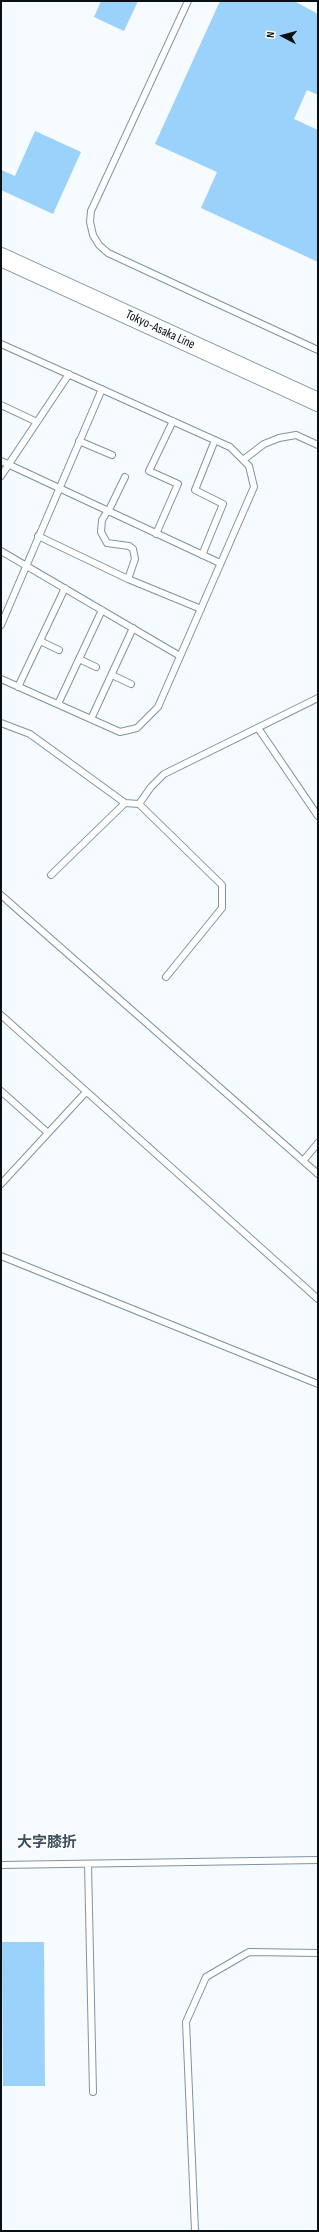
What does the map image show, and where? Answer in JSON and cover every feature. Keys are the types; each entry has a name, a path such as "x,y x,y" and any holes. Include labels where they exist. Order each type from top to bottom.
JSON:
{"main road":[{"name":"Tokyo-Asaka Line","path":"1,257 318,402"}],"lane":[{"path":"188,1 91,211 90,222 93,235 99,245 108,253 318,350"},
{"path":"1,344 230,447 249,466 254,487 158,707 137,728 120,732 1,679"},
{"path":"1,476 69,374"},
{"path":"1,625 25,565 102,389"},
{"path":"1,405 37,422"},
{"path":"156,534 178,484 149,471 173,421"},
{"path":"243,460 264,444 279,438 296,435 318,444"},
{"path":"202,555 223,504 194,490 215,440"},
{"path":"79,441 112,455"},
{"path":"1,462 220,563"},
{"path":"125,477 108,512 102,520 101,532 107,543 129,546 133,548 135,559 128,579"},
{"path":"38,536 128,579 201,609"},
{"path":"1,551 180,656"},
{"path":"18,687 65,588"},
{"path":"58,704 102,610"},
{"path":"91,719 133,628"},
{"path":"40,641 59,650"},
{"path":"79,659 96,668"},
{"path":"112,675 131,684"},
{"path":"139,804 150,787 164,774 318,698"},
{"path":"1,723 30,734 125,803 139,804 222,885 222,908 166,977"},
{"path":"258,728 318,816"},
{"path":"51,875 125,803"},
{"path":"1,895 318,1174"},
{"path":"1,1015 318,1299"},
{"path":"1,1091 48,1133"},
{"path":"1,1184 86,1092"},
{"path":"303,1161 318,1143"},
{"path":"1,1171 7,1176"},
{"path":"1,1256 318,1384"},
{"path":"1,1865 318,1860"},
{"path":"88,1864 93,2092"},
{"path":"195,2231 186,2022 206,1977 249,1952 318,1953"}],"building":[{"path":"101,1 138,1 124,31 94,17"},
{"path":"220,1 294,1 318,14 318,95 307,90 294,119 318,130 318,262 201,208 217,172 155,144"},
{"path":"35,131 81,152 53,214 1,190 1,170 15,176"},
{"path":"2,1942 44,1942 45,2086 3,2086"}],"district":[{"name":"大字膝折","path":"47,1843"}]}
